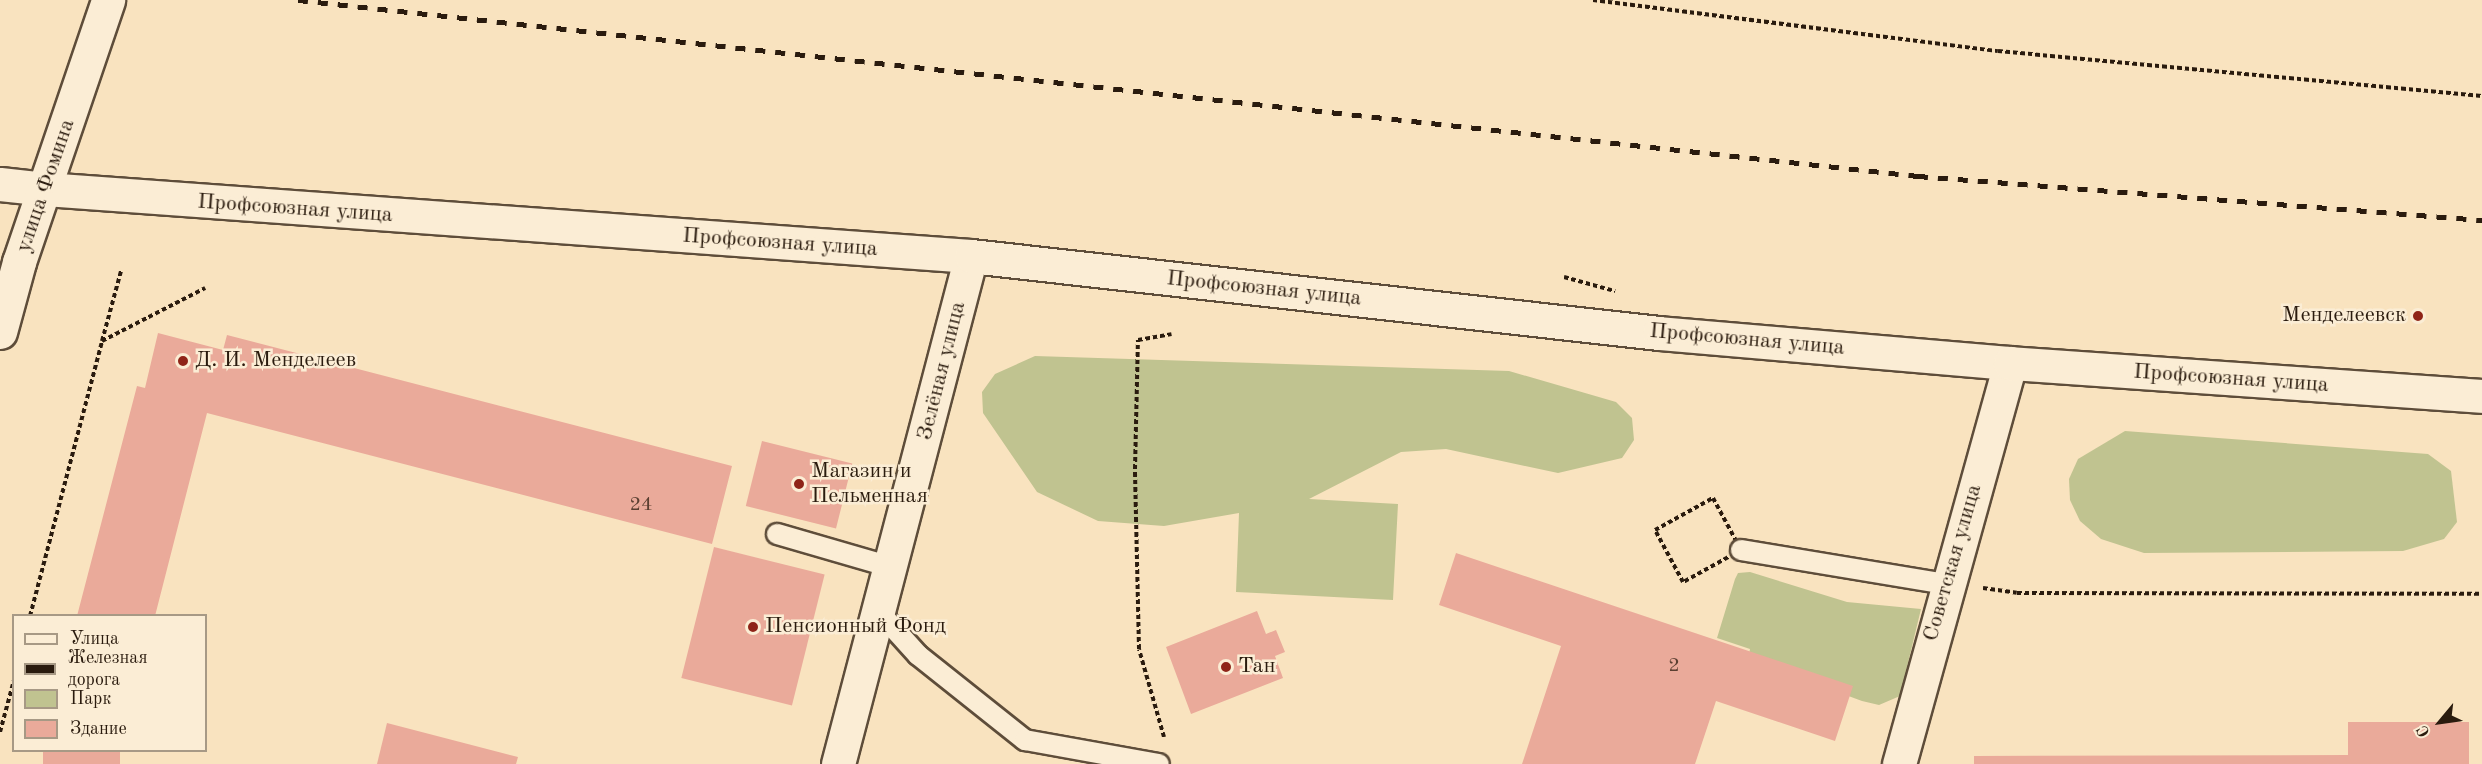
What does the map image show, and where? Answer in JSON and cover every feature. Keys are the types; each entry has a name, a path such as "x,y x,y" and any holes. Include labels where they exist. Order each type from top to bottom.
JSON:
{"main road":[{"name":"улица Фомина","path":"0,332 108,0"},
{"name":"Профсоюзная улица","path":"0,184 971,256 1636,330 2010,363 2482,396"},
{"name":"Зелёная улица","path":"838,764 880,613 971,256"},
{"name":"Советская улица","path":"1899,764 2010,363"}],"lane":[{"path":"777,534 891,567"},
{"path":"1741,550 1947,584"},
{"path":"880,613 918,655 1025,740 1159,764"}],"path":[{"path":"1593,0 1998,51 2482,96"},
{"path":"30,614 120,271"},
{"path":"102,341 205,288"},
{"path":"1165,741 1139,650 1135,469 1138,340 1171,334"},
{"path":"1713,498 1741,550 1683,582 1655,530 1713,498"},
{"path":"1947,584 2017,593 2482,594"},
{"path":"0,732 12,687"}],"green space":[{"path":"1035,356 1509,371 1616,402 1632,418 1634,440 1622,458 1558,473 1446,449 1401,452 1309,499 1398,504 1393,600 1236,592 1239,513 1164,526 1098,521 1037,492 983,413 982,392 995,374"},
{"path":"2125,431 2428,454 2451,471 2457,522 2444,539 2403,551 2144,553 2101,539 2080,521 2070,500 2069,479 2078,459"},
{"path":"1750,572 1847,602 1921,609 1900,696 1879,705 1862,701 1748,659 1750,649 1717,638 1738,573"}],"building":[{"path":"158,333 223,350 227,335 732,466 712,544 207,413 156,614 78,614 137,386 145,388"},
{"name":"Магазин и Пельменная","path":"762,441 852,463 836,529 746,506"},
{"name":"Пенсионный Фонд","path":"714,547 825,575 792,706 681,678"},
{"path":"1456,553 1853,686 1835,741 1716,701 1695,764 1522,764 1561,646 1439,605"},
{"name":"Тан","path":"1257,611 1266,634 1276,630 1285,652 1275,656 1283,678 1191,714 1166,647"},
{"path":"2348,722 2469,722 2469,764 1974,764 1974,756 2348,755"},
{"path":"387,723 518,757 516,764 377,764"},
{"path":"43,752 120,752 120,764 43,764"}],"railway":[{"path":"298,0 1918,176 2482,220"}],"place":[{"name":"Менделеевск","path":"2418,316"},
{"name":"Д. И. Менделеев","path":"183,361"},
{"name":"Магазин и Пельменная","path":"799,484"},
{"name":"Пенсионный Фонд","path":"753,627"},
{"name":"Тан","path":"1226,667"}]}
